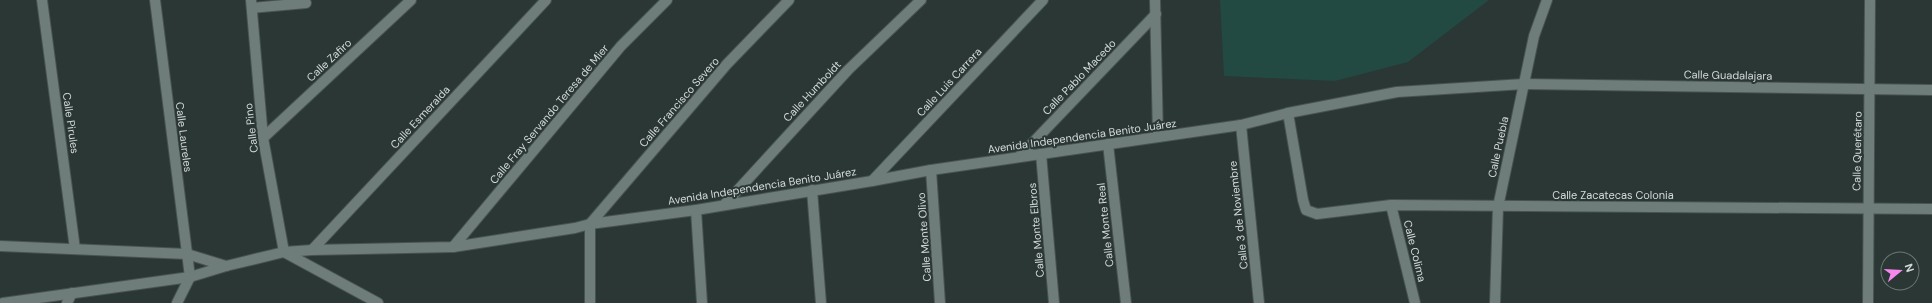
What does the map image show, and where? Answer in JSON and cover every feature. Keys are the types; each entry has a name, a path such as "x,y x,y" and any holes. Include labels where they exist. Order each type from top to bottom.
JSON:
{"street":[{"name":"Calle Pirules","path":"42,0 75,250"},
{"name":"Calle Laureles","path":"155,0 190,277"},
{"name":"Calle Zafiro","path":"263,138 411,0"},
{"name":"Calle Esmeralda","path":"312,250 546,0"},
{"name":"Calle Fray Servando Teresa de Mier","path":"453,247 621,46 667,0"},
{"name":"Calle Francisco Severo","path":"590,224 727,64 789,0"},
{"name":"Calle Humboldt","path":"725,204 848,70 921,0"},
{"name":"Calle Luis Carrera","path":"872,181 1043,0"},
{"path":"1155,0 1158,137"},
{"name":"Calle Puebla","path":"1495,303 1498,207 1534,36 1547,0"},
{"name":"Calle Querétaro","path":"1868,303 1870,0"},
{"path":"252,4 306,3"},
{"name":"Calle Pino","path":"252,4 263,138 284,252"},
{"name":"Calle Pablo Macedo","path":"1019,157 1156,14"},
{"name":"Avenida Independencia Benito Juárez","path":"4,303 190,277 226,266 284,252 453,247 575,228 590,224 696,210 931,170 1240,125 1288,113 1397,92 1524,84"},
{"name":"Calle Guadalajara","path":"1524,84 1932,90"},
{"name":"Calle Zacatecas Colonia","path":"1288,113 1303,200 1306,210 1317,214 1391,205 1498,207 1932,209"},
{"name":"Calle 3 de Noviembre","path":"1240,125 1259,303"},
{"name":"Calle Monte Real","path":"1108,144 1126,303"},
{"name":"Calle Monte Elbros","path":"1041,154 1054,303"},
{"name":"Calle Monte Olivo","path":"931,170 940,303"},
{"path":"812,190 821,303"},
{"name":"Calle Colima","path":"1391,205 1415,303"},
{"path":"696,210 702,303"},
{"path":"590,224 590,303"},
{"path":"0,246 187,254 226,266"},
{"path":"284,252 378,303"},
{"path":"177,303 190,277"},
{"path":"67,303 72,293"}],"green space":[{"path":"1220,0 1489,0 1408,62 1335,81 1224,76"}]}
